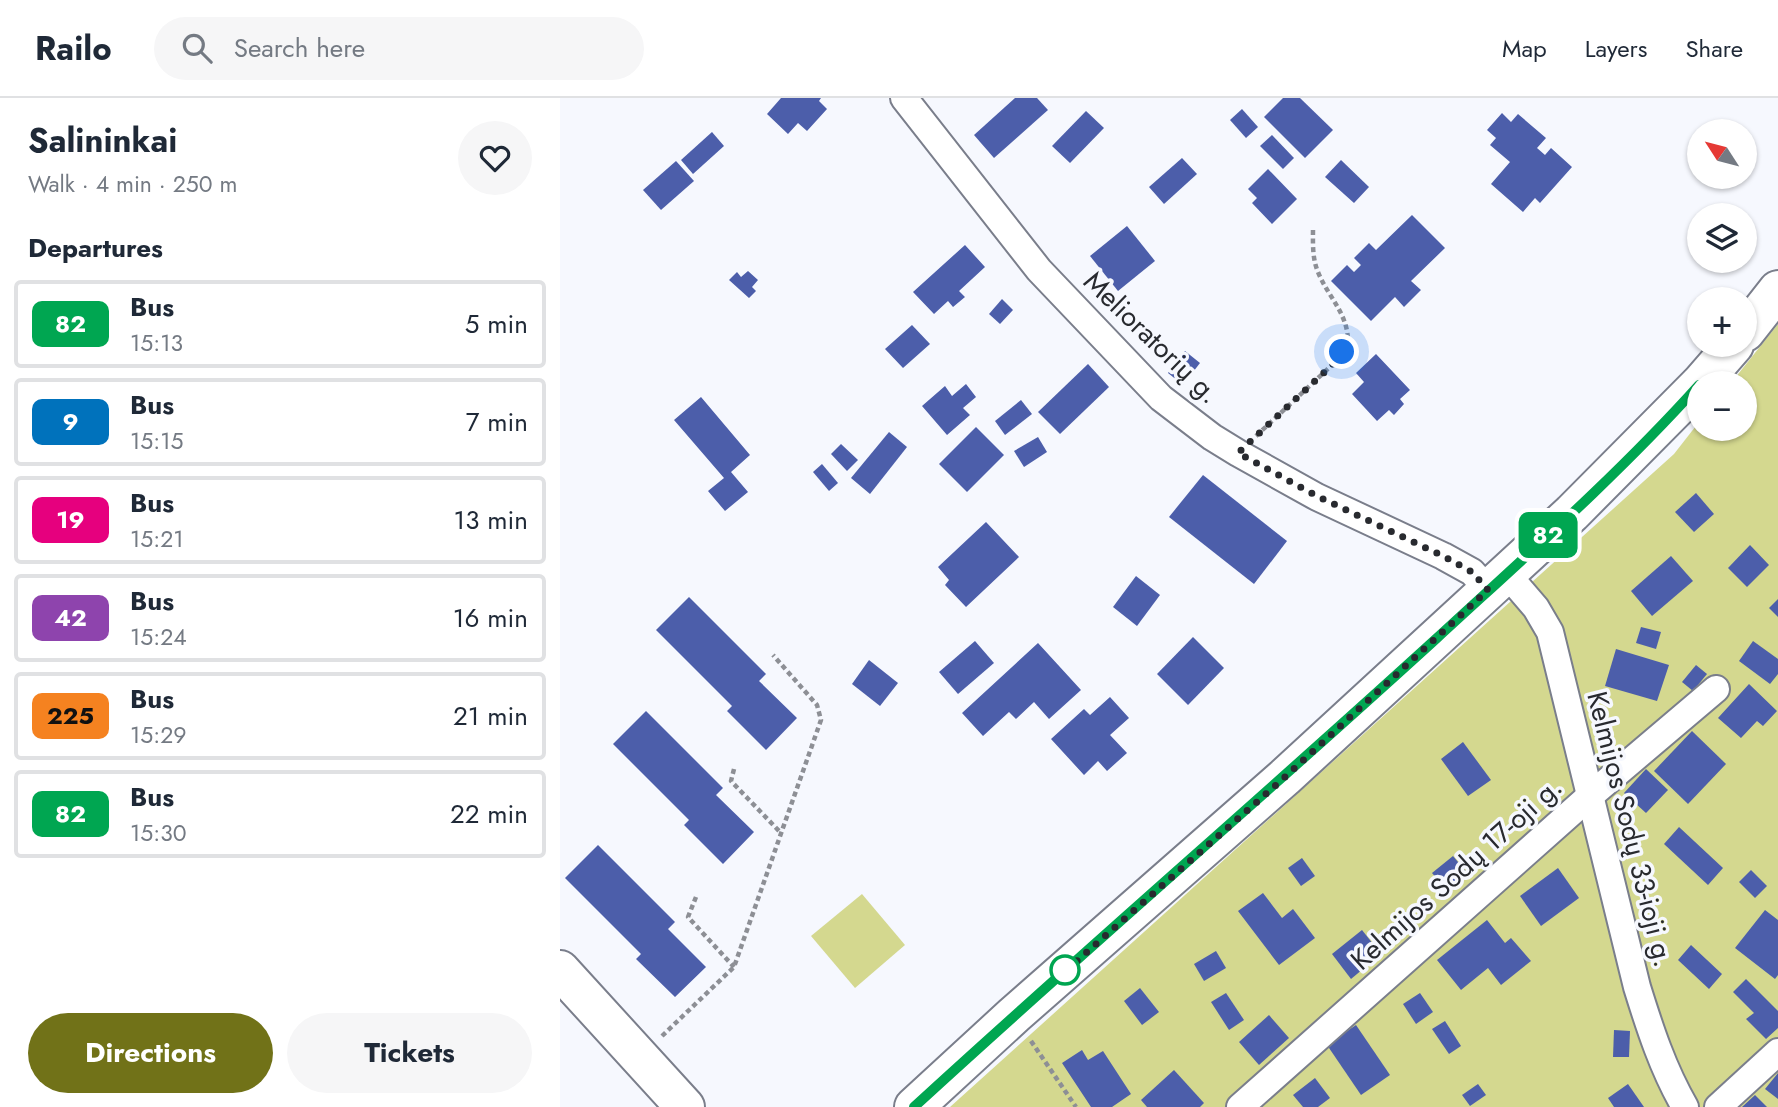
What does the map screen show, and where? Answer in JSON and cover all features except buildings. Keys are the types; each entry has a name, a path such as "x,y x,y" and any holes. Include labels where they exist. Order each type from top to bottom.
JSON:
{"main road":[{"path":"1757,316 1778,290"},
{"path":"1711,371 1724,357"},
{"path":"914,1107 1014,1015 1285,777 1572,513 1687,397"},
{"path":"560,970 685,1107"}],"street":[{"name":"Melioratorių g.","path":"904,98 1039,270 1161,398 1212,438 1238,453 1317,496 1497,582"},
{"name":"Kelmijos Sodų 33-ioji g.","path":"1497,582 1536,608 1550,632 1637,987 1655,1044 1685,1107"},
{"name":"Kelmijos Sodų 17-oji g.","path":"1240,1107 1716,689"},
{"path":"1718,1107 1778,1052"}],"path":[{"path":"1238,453 1332,365 1348,342 1345,319 1318,274 1314,262 1312,228"},
{"path":"640,1057 734,967 821,720 817,705 773,655"},
{"path":"734,769 732,781 781,833"},
{"path":"695,897 688,917 734,967"},
{"path":"1014,1015 1076,1107"}],"green space":[{"path":"1778,324 1778,1107 950,1107 1674,454 1687,437 1687,441 1757,441 1757,371 1741,371 1752,357 1757,357 1757,350"},
{"path":"862,894 905,945 855,988 811,936"}],"bus line":[{"name":"82","path":"914,1107 1342,725 1572,513 1687,399"}],"route":[{"path":"1065,970 1062,974 1285,777 1488,590 1472,572 1443,556 1317,496 1238,453 1332,365 1342,352"}]}
